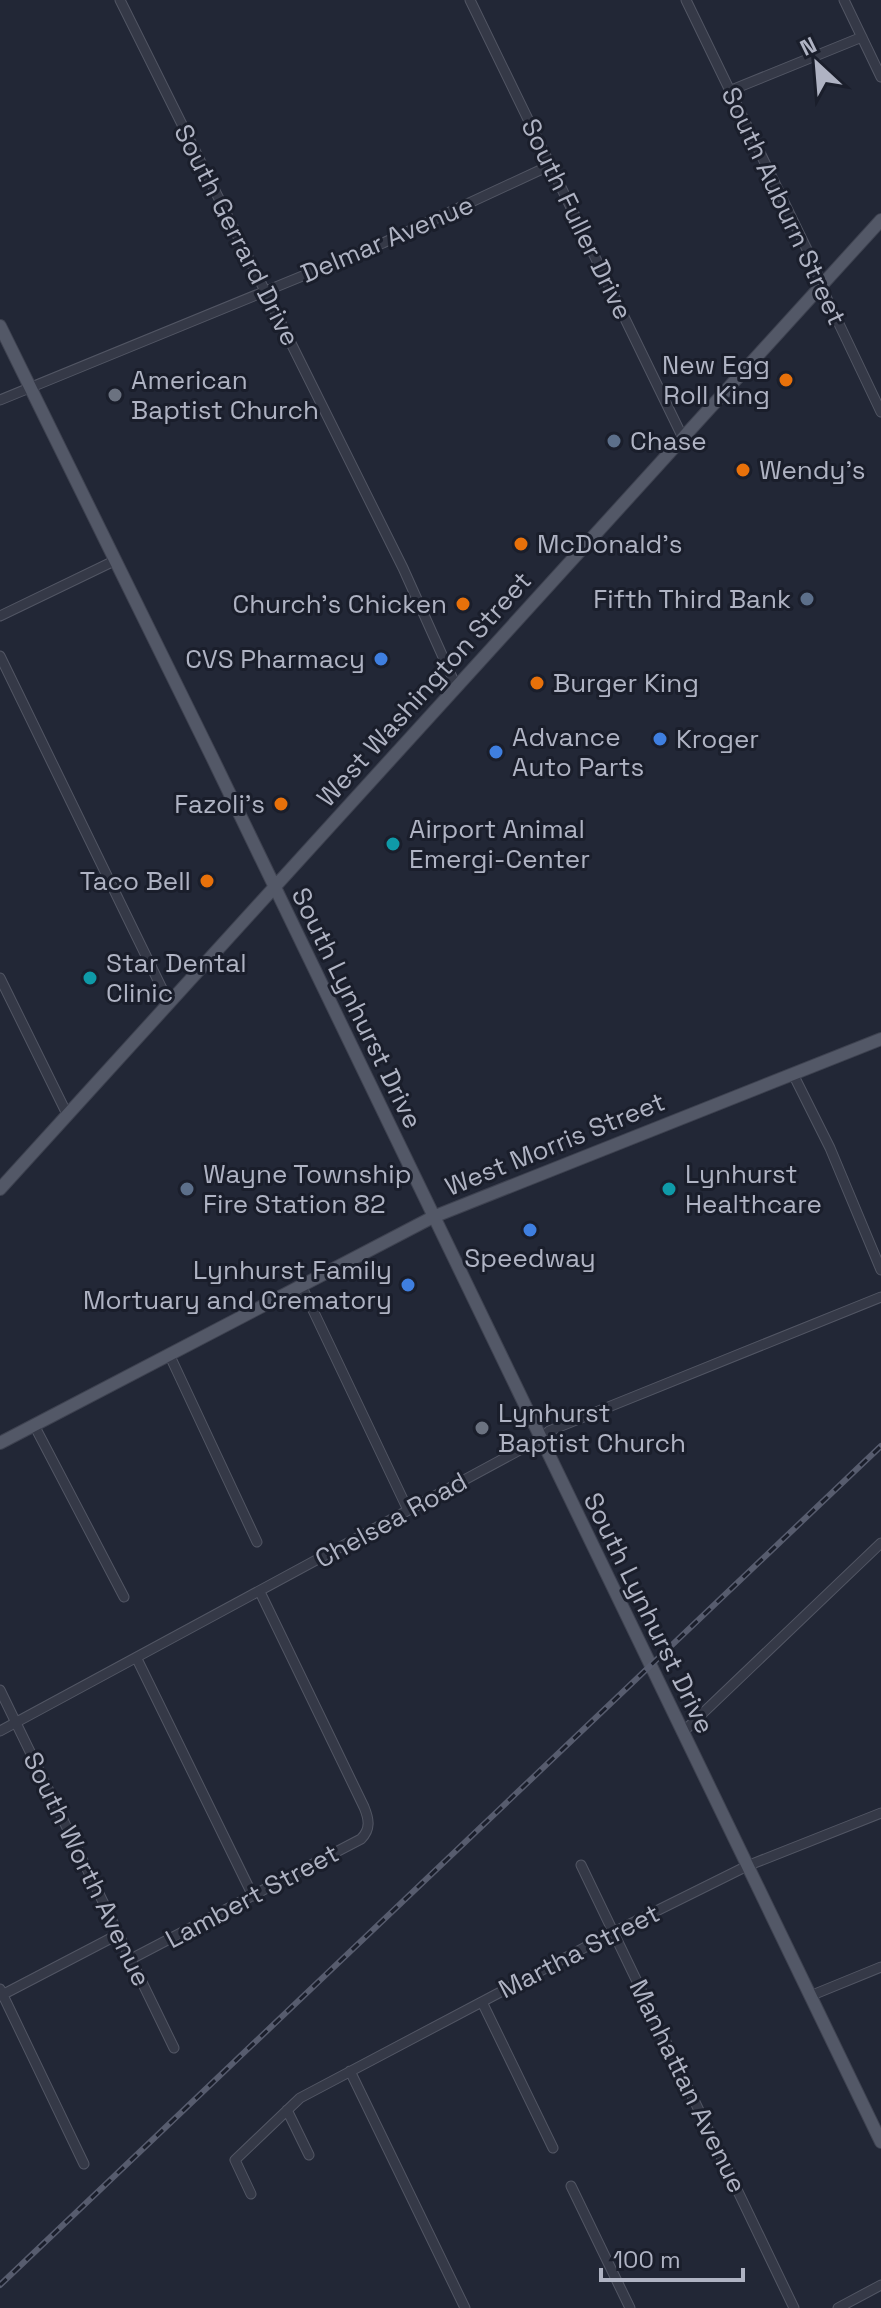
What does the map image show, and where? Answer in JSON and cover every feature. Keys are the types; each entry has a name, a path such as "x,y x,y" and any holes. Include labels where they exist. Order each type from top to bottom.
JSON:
{"main road":[{"name":"West Washington Street","path":"0,1189 881,220"},
{"name":"South Lynhurst Drive","path":"0,326 881,2142"},
{"name":"West Morris Street","path":"0,1443 433,1217 881,1039"}],"street":[{"name":"South Gerrard Drive","path":"120,0 403,568 456,686"},
{"name":"South Fuller Drive","path":"470,0 683,438"},
{"name":"South Auburn Street","path":"686,0 815,266 821,286 881,412"},
{"path":"844,0 881,77"},
{"path":"729,91 862,37"},
{"name":"Delmar Avenue","path":"0,400 383,243 551,165"},
{"path":"0,616 114,561"},
{"path":"0,656 169,1003"},
{"path":"0,978 67,1114"},
{"path":"793,1074 830,1148 881,1270"},
{"path":"301,1285 408,1510"},
{"name":"Chelsea Road","path":"0,1731 540,1439 549,1431 881,1297"},
{"path":"169,1354 257,1542"},
{"path":"34,1425 124,1597"},
{"path":"683,1732 881,1543"},
{"name":"Lambert Street","path":"131,1959 361,1839 368,1829 369,1819 364,1807 260,1592"},
{"path":"137,1659 253,1896"},
{"name":"South Worth Avenue","path":"0,1690 174,2048"},
{"name":"Martha Street","path":"287,2110 300,2098 614,1932 747,1866 881,1813"},
{"name":"Manhattan Avenue","path":"581,1865 794,2308"},
{"path":"84,2164 1,1993 119,1934"},
{"path":"810,1996 881,1967"},
{"path":"482,2002 553,2148"},
{"path":"350,2071 465,2308"},
{"path":"251,2194 235,2160 287,2110 309,2155"},
{"path":"571,2186 630,2308"},
{"path":"838,2308 881,2285"}],"railway":[{"path":"0,2285 881,1446"}],"place":[{"name":"New Egg Roll King","path":"786,380"},
{"name":"American Baptist Church","path":"115,395"},
{"name":"Chase","path":"614,441"},
{"name":"Wendy's","path":"743,470"},
{"name":"McDonald's","path":"521,544"},
{"name":"Fifth Third Bank","path":"807,599"},
{"name":"Church's Chicken","path":"463,604"},
{"name":"CVS Pharmacy","path":"381,659"},
{"name":"Burger King","path":"537,683"},
{"name":"Kroger","path":"660,739"},
{"name":"Advance Auto Parts","path":"496,752"},
{"name":"Fazoli's","path":"281,804"},
{"name":"Airport Animal Emergi-Center","path":"393,844"},
{"name":"Taco Bell","path":"207,881"},
{"name":"Star Dental Clinic","path":"90,978"},
{"name":"Wayne Township Fire Station 82","path":"187,1189"},
{"name":"Lynhurst Healthcare","path":"669,1189"},
{"name":"Speedway","path":"530,1230"},
{"name":"Lynhurst Family Mortuary and Crematory","path":"408,1285"},
{"name":"Lynhurst Baptist Church","path":"482,1428"}]}
